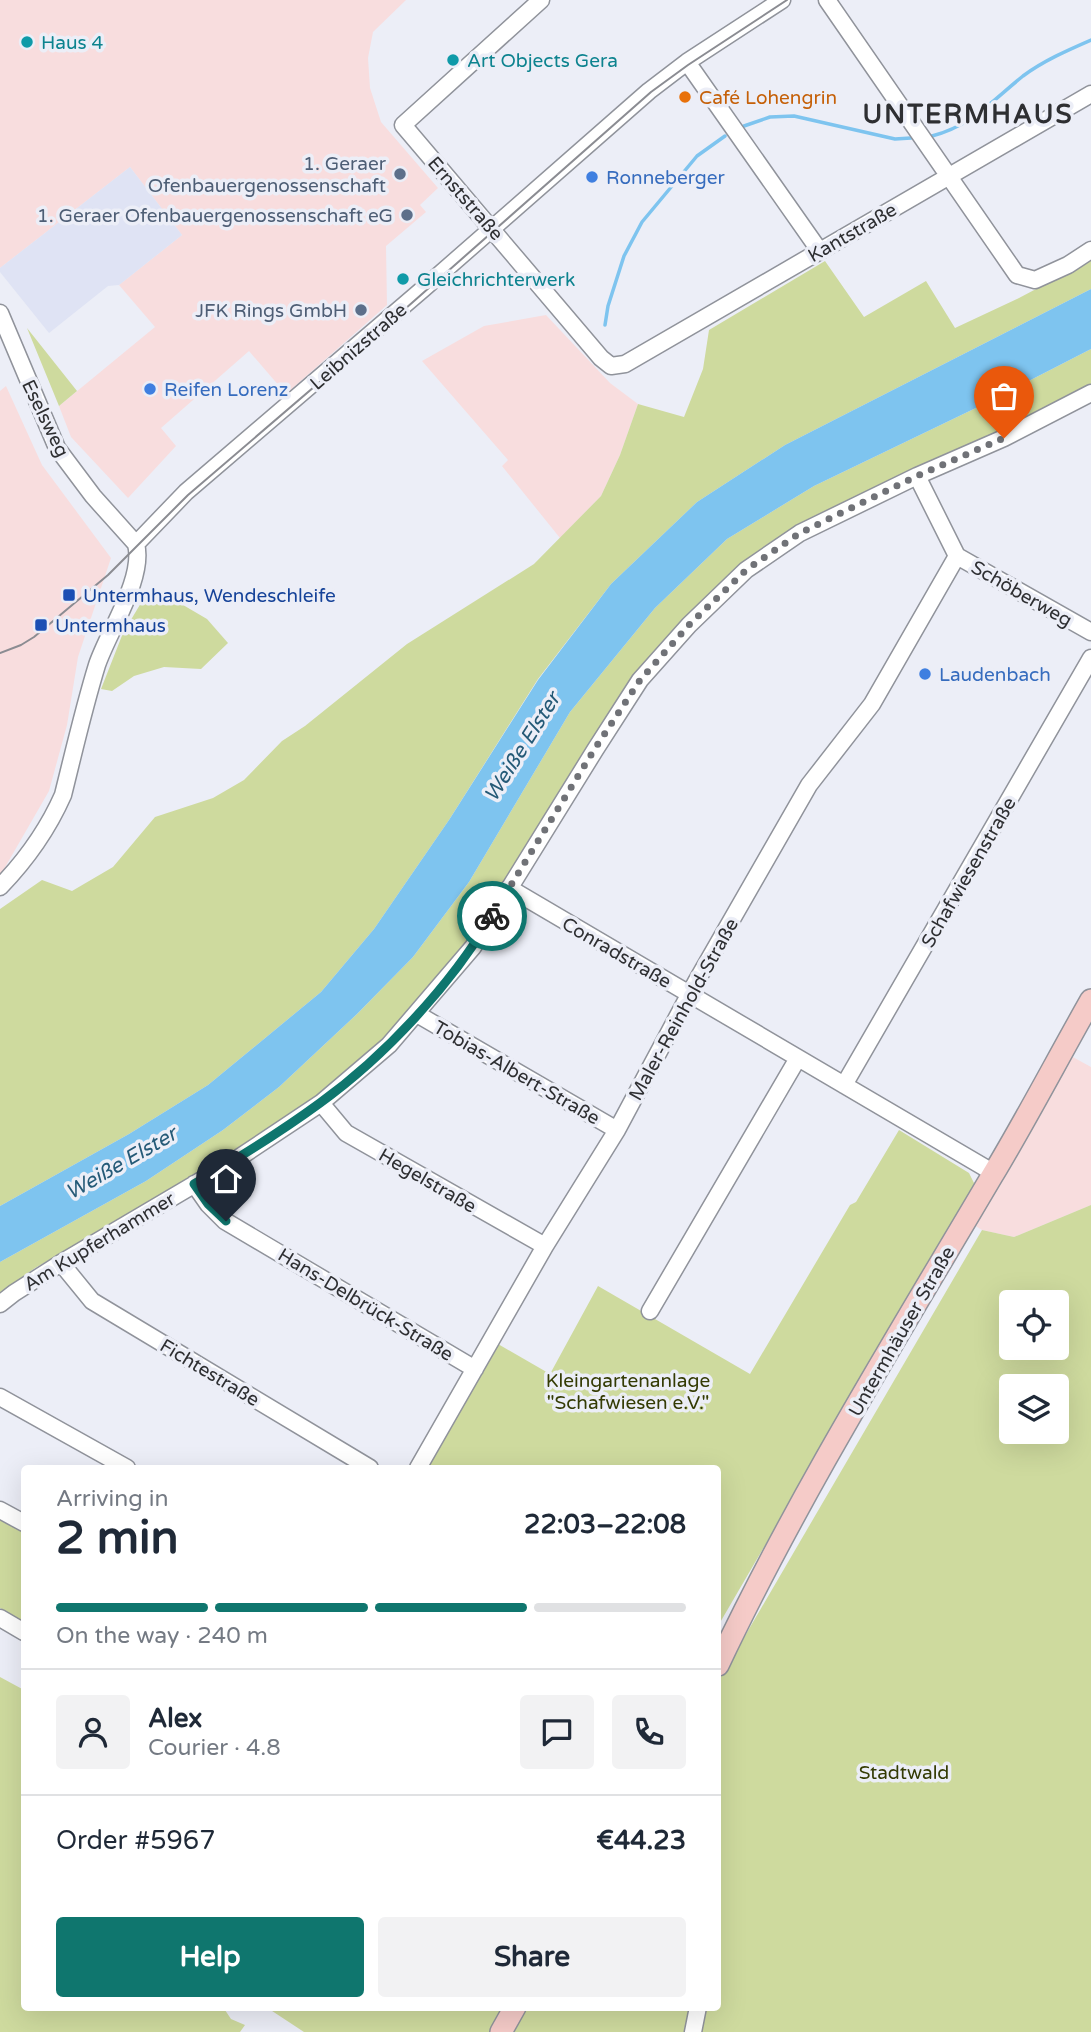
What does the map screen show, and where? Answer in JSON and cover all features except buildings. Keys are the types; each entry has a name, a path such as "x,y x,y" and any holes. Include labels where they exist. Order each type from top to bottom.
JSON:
{"main road":[{"name":"Untermhäuser Straße","path":"721,1659 755,1586 1091,1000"},
{"path":"501,2032 513,2011"}],"street":[{"name":"Ernststraße","path":"541,0 403,125 601,358 611,366"},
{"name":"Leibnizstraße","path":"136,544 186,492 309,388 649,90 782,0"},
{"path":"827,0 1017,275 1035,280 1068,265 1091,250"},
{"path":"687,62 819,250"},
{"name":"Kantstraße","path":"611,366 625,364 1091,93"},
{"name":"Eselsweg","path":"0,313 57,448 93,496 136,544"},
{"name":"Am Kupferhammer","path":"0,1304 61,1263 234,1161 320,1103 389,1045 473,947 640,680 689,625 746,570 800,533 917,476 1004,438 1091,393"},
{"name":"Schöberweg","path":"917,476 957,556 1091,632"},
{"path":"0,887 17,870 32,848 54,815 63,794 98,663 132,585 138,558 136,544"},
{"name":"Maler-Reinhold-Straße","path":"420,1465 545,1246 617,1130 809,785 872,704 957,556"},
{"name":"Schafwiesenstraße","path":"844,1085 1091,658"},
{"name":"Conradstraße","path":"509,888 994,1173"},
{"name":"Tobias-Albert-Straße","path":"417,1014 617,1130"},
{"path":"650,1311 798,1058"},
{"name":"Hegelstraße","path":"320,1103 346,1133 545,1246"},
{"name":"Hans-Delbrück-Straße","path":"194,1184 208,1204 226,1221 475,1368"},
{"name":"Fichtestraße","path":"61,1263 92,1301 365,1465"},
{"path":"0,1397 122,1465"},
{"path":"0,1510 21,1522"},
{"path":"0,1618 21,1630"},
{"path":"693,2032 697,2011"}],"shaded area":[{"path":"0,0 406,0 373,32 368,58 370,88 381,122 438,188 420,205 426,212 386,246 387,305 286,394 249,351 161,428 176,446 128,498 71,437 59,406 155,327 119,285 182,235 130,167 0,268"},
{"path":"130,167 182,235 119,285 108,286 49,333 0,272 0,268"},
{"path":"546,315 610,383 638,404 620,455 601,496 560,538 502,466 508,460 422,361 484,326"},
{"path":"6,386 42,465 111,558 78,657 67,725 49,791 0,876 0,391"},
{"path":"1071,1056 1091,1067 1091,1205 1014,1237 982,1230 974,1225"}],"green space":[{"path":"1091,260 1091,289 785,445 697,502 611,584 538,679 449,820 374,929 321,992 208,1085 129,1134 0,1206 0,909 42,880 72,891 113,867 155,817 213,798 244,780 282,741 305,726 407,644 534,564 601,496 620,455 638,404 684,417 703,369 709,330 825,261 864,317 926,281 955,328"},
{"path":"27,328 77,391 59,406"},
{"path":"1091,349 1091,387 1004,433 817,518 676,632 454,962 378,1047 301,1110 156,1199 35,1268 0,1293 0,1262 146,1181 223,1130 279,1087 413,957 469,882 570,712 655,608 727,539 814,486"},
{"path":"166,595 207,619 228,643 201,669 164,667 134,676 112,691 101,689 123,633 141,603"},
{"name":"Kleingartenanlage \"Schafwiesen e.V.\"","path":"899,1130 969,1173 975,1185 721,1621 721,1465 427,1465 498,1344 550,1374 598,1286 750,1374 850,1205 856,1202"},
{"name":"Stadtwald","path":"1091,1205 1091,2032 304,2032 272,2011 721,2011 721,1677 982,1230 1014,1237"},
{"path":"0,1515 21,1526 21,1620 0,1608"},
{"path":"0,1677 21,1688 21,2011 226,2011 231,2019 245,2025 240,2032 0,2032"}],"water":[{"name":"Weiße Elster","path":"1091,289 1091,349 814,486 727,539 655,608 570,712 469,882 413,957 357,1014 279,1087 223,1130 146,1181 0,1262 0,1206 129,1134 208,1085 321,992 374,929 449,820 538,680 611,584 697,502 785,445"}],"waterway":[{"path":"932,136 970,119 1039,65 1091,40"},
{"path":"744,126 770,117 794,116 895,139 911,138"},
{"path":"605,325 608,306 624,256 642,222 697,156 725,136"}],"tram line":[{"path":"0,653 34,637 108,575 188,495 405,309 651,92 787,0"}],"way so far":[{"path":"492,916 640,680 689,625 746,570 800,533 917,476 1004,438"}],"place":[{"name":"Haus 4","path":"27,42"},
{"name":"Art Objects Gera","path":"453,60"},
{"name":"Café Lohengrin","path":"685,97"},
{"name":"1. Geraer Ofenbauergenossenschaft","path":"400,174"},
{"name":"Ronneberger","path":"592,177"},
{"name":"1. Geraer Ofenbauergenossenschaft eG","path":"407,215"},
{"name":"Gleichrichterwerk","path":"403,279"},
{"name":"JFK Rings GmbH","path":"361,310"},
{"name":"Reifen Lorenz","path":"150,389"},
{"name":"Untermhaus, Wendeschleife","path":"69,595"},
{"name":"Untermhaus","path":"41,625"},
{"name":"Laudenbach","path":"925,674"}],"district":[{"name":"UNTERMHAUS","path":"968,114"}],"route":[{"path":"226,1221 208,1204 194,1184 234,1161 320,1103 389,1045 473,947 492,916"}]}
